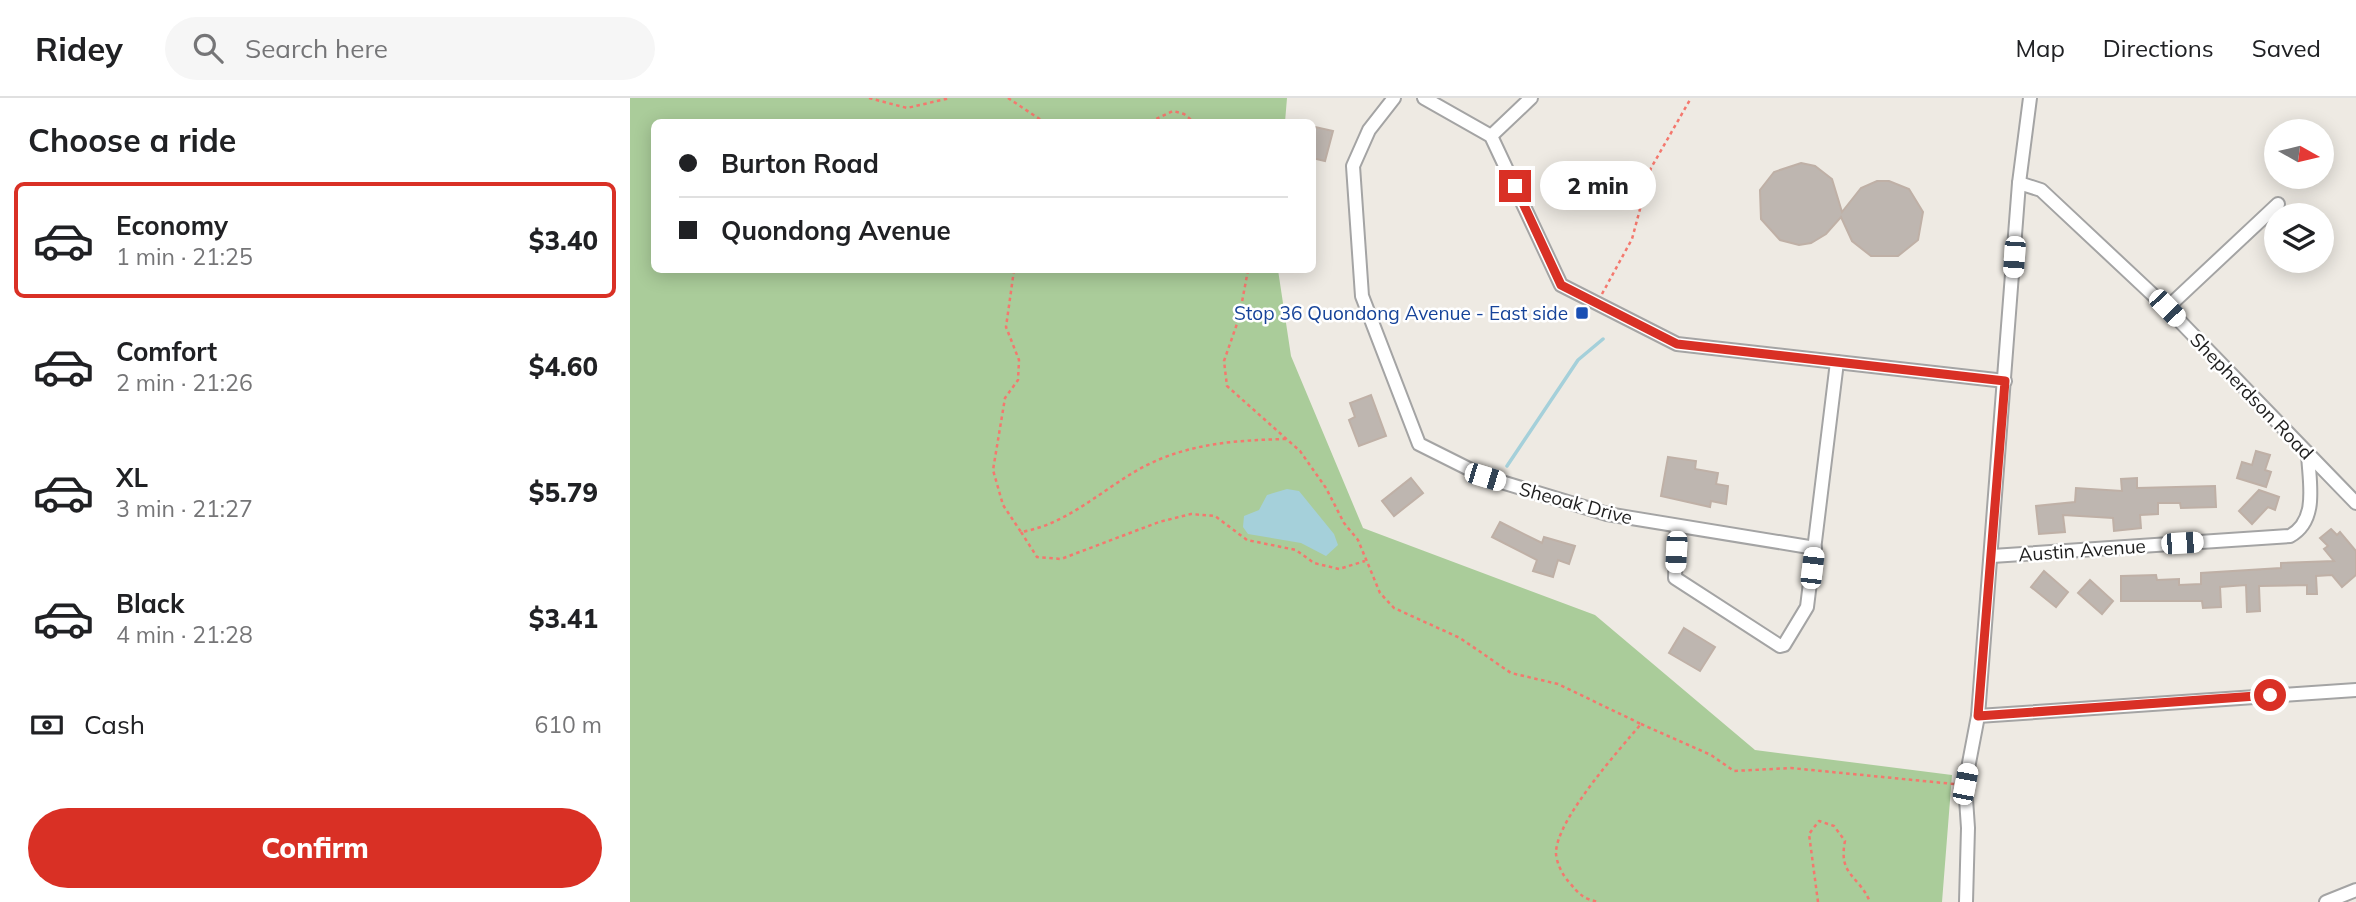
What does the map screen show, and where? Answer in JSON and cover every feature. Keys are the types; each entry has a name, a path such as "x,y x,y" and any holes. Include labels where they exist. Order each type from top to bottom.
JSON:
{"street":[{"name":"Sheoak Drive","path":"1394,98 1365,136 1353,166 1360,270 1362,296 1419,444 1485,477 1607,514 1815,548"},
{"path":"1424,98 1491,136 1561,285 1677,344 2005,381"},
{"path":"1491,136 1531,98"},
{"path":"1966,902 1968,828 1965,784 1978,716 2019,183 2030,98"},
{"name":"Shepherdson Road","path":"2019,183 2041,190 2167,308 2356,503"},
{"path":"2167,308 2264,217"},
{"path":"1677,526 1675,578 1780,646 1784,645 1807,607 1837,362"},
{"name":"Austin Avenue","path":"1992,556 2290,536 2303,529 2309,514 2308,453"},
{"path":"1978,716 2356,690"},
{"path":"2326,902 2356,890"}],"path":[{"path":"869,98 907,108 950,98"},
{"path":"1008,98 1039,119"},
{"path":"1597,303 1632,239 1651,168 1691,98"},
{"path":"1156,119 1173,111 1190,119"},
{"path":"1014,273 1006,327 1019,360 1018,380 1006,398 993,470 1003,505 1037,557 1061,559 1159,522 1191,514 1215,516 1247,540 1296,550 1314,563 1339,569 1366,561"},
{"path":"1247,273 1239,318 1224,360 1227,386 1300,451 1326,488 1344,523 1358,540 1380,593 1394,608 1460,638 1511,673 1558,684 1604,704 1641,724 1711,755 1734,771 1791,768 1965,784"},
{"path":"1021,532 1045,528 1144,466 1186,449 1237,440 1288,439"},
{"path":"1599,902 1582,898 1565,878 1556,854 1561,830 1610,761 1641,724"},
{"path":"1818,902 1810,834 1819,821 1834,825 1845,841 1842,857 1849,876 1866,892 1870,902"}],"green space":[{"path":"630,98 1287,98 1285,119 651,119 651,273 1278,273 1291,356 1363,528 1595,615 1755,750 1952,775 1942,902 630,902"}],"water":[{"path":"1287,489 1299,491 1334,534 1338,545 1326,556 1301,543 1248,534 1243,527 1244,516 1259,510 1267,495"}],"building":[{"path":"1316,127 1333,131 1325,161 1316,159"},
{"path":"1801,163 1815,166 1832,179 1842,212 1861,188 1877,181 1889,181 1909,189 1923,212 1918,240 1898,256 1871,256 1852,241 1841,217 1826,234 1811,243 1799,245 1780,240 1761,219 1760,190 1774,172"},
{"path":"1371,395 1386,436 1359,446 1349,420 1355,417 1350,403"},
{"path":"2256,451 2270,455 2265,470 2271,472 2266,487 2237,478 2242,462 2252,465"},
{"path":"1668,457 1696,461 1695,469 1718,473 1716,484 1728,486 1726,504 1711,501 1710,507 1661,496"},
{"path":"1411,478 1423,493 1394,516 1382,501"},
{"path":"2137,478 2137,488 2215,486 2216,507 2181,508 2180,503 2158,503 2158,514 2140,515 2141,528 2114,531 2113,518 2063,515 2065,532 2039,534 2036,506 2075,502 2076,488 2122,491 2121,479"},
{"path":"2259,490 2279,497 2275,510 2268,507 2252,524 2239,511"},
{"path":"1500,522 1542,543 1544,537 1575,546 1569,564 1558,560 1553,577 1533,571 1537,560 1492,537"},
{"path":"2331,529 2337,535 2340,532 2356,551 2356,575 2342,587 2332,575 2316,576 2317,594 2307,594 2307,585 2259,586 2260,611 2247,612 2246,585 2220,587 2221,607 2203,608 2202,601 2121,601 2121,576 2156,575 2157,580 2179,579 2179,585 2201,584 2201,573 2281,568 2281,563 2334,561 2324,549 2328,546 2320,538"},
{"path":"2044,571 2068,592 2056,607 2031,587"},
{"path":"2090,580 2113,601 2102,614 2078,593"},
{"path":"1684,628 1715,647 1700,671 1669,653"}],"waterway":[{"path":"1507,466 1578,360 1603,339"}],"place":[{"name":"Stop 36 Quondong Avenue - East side","path":"1582,313"}],"route":[{"path":"1515,186 1561,285 1677,344 2005,381 1978,716 2270,695"}]}
